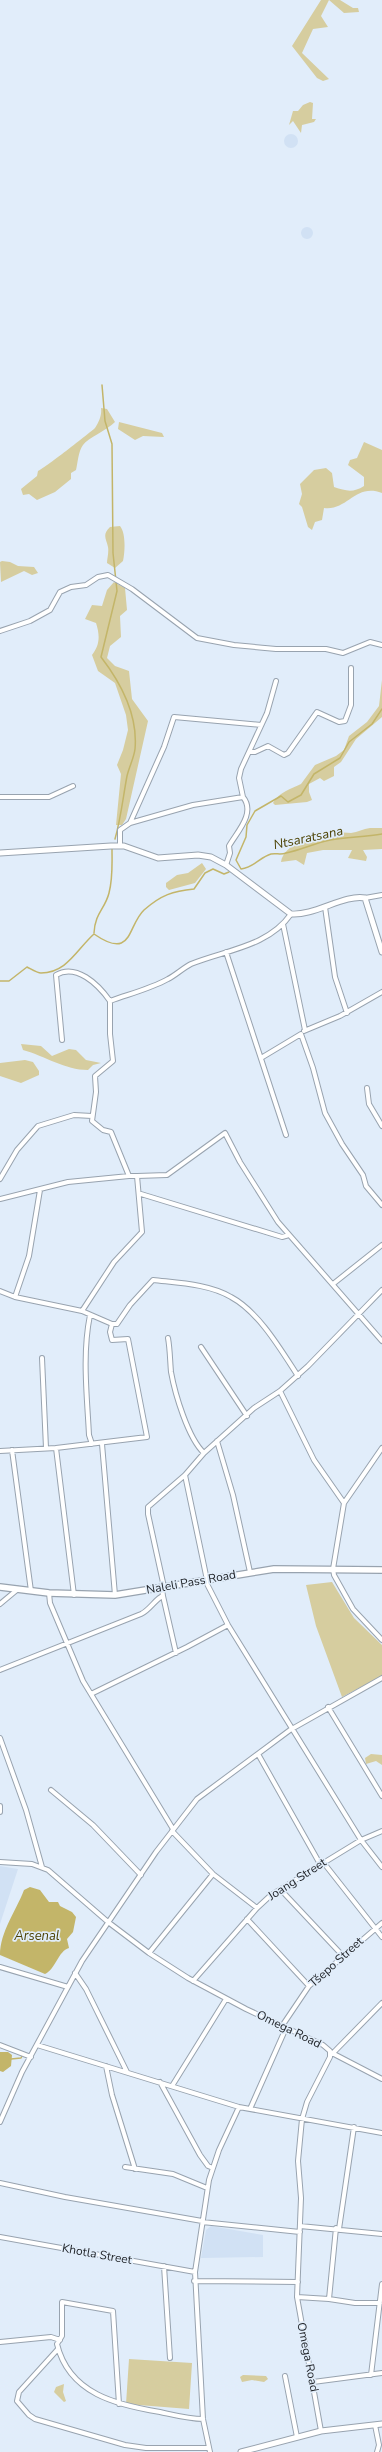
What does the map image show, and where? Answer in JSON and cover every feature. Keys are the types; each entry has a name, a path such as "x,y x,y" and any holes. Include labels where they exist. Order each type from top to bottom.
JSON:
{"main road":[{"name":"Naleli Pass Road","path":"0,1587 74,1595 115,1595 250,1572 298,1568 382,1570"}],"street":[{"path":"0,631 30,621 50,610 60,592 86,585 102,575 108,575 132,589 197,638 228,644 276,649 326,649 343,653 370,642 382,644"},
{"path":"250,752 255,752 268,746 279,754 284,755 288,753 317,712 339,722 344,721 351,705 352,668"},
{"path":"226,865 230,853 229,846 243,825 248,810 247,802 243,797 239,778 244,761 250,752 261,725 276,681"},
{"path":"130,823 164,747 174,717 261,725"},
{"path":"0,797 49,797 73,786"},
{"path":"120,846 120,830 130,823 193,805 243,797"},
{"path":"0,853 120,846 158,858 206,855 226,865 292,914 302,914 325,907 382,895"},
{"path":"365,898 382,952"},
{"path":"325,907 335,977 348,1013"},
{"path":"110,1001 167,980 189,965 254,944 282,924 292,914"},
{"path":"282,924 305,1030"},
{"path":"226,952 286,1136"},
{"path":"62,1040 56,975 64,971 72,970 94,983 110,1001 110,1034 113,1061 95,1076 96,1092 92,1116 96,1125 103,1130 111,1132 129,1176"},
{"path":"261,1058 301,1034 305,1030 348,1013 382,992"},
{"path":"301,1034 314,1068 325,1113 342,1144 364,1175 366,1186 382,1205"},
{"path":"367,1088 369,1104 382,1126"},
{"path":"0,1179 17,1150 38,1126 74,1115 92,1116"},
{"path":"0,1199 68,1182 167,1174 225,1133 263,1200 289,1235 360,1314 382,1341"},
{"path":"82,1311 111,1267 142,1232 140,1194 137,1176"},
{"path":"15,1297 29,1256 40,1190"},
{"path":"140,1194 282,1237 289,1235"},
{"path":"333,1284 382,1245"},
{"path":"0,1291 15,1297 82,1311 112,1324 117,1324 130,1305 154,1280 209,1289 232,1297 254,1316 273,1338 298,1376"},
{"path":"176,1652 163,1596 163,1587 148,1511 152,1502 185,1475 204,1453 247,1416 254,1408 280,1391 298,1376 382,1290"},
{"path":"90,1315 86,1339 85,1369 89,1435 92,1444"},
{"path":"0,1451 102,1444 147,1437 128,1339 112,1340 110,1332 112,1324"},
{"path":"168,1338 172,1375 182,1409 194,1438 204,1453"},
{"path":"201,1347 247,1416"},
{"path":"42,1358 46,1448"},
{"path":"280,1391 314,1460 344,1503"},
{"path":"217,1441 233,1495 250,1572"},
{"path":"102,1444 115,1595"},
{"path":"56,1448 74,1595"},
{"path":"382,1448 344,1503 334,1569 334,1575 353,1609 382,1640"},
{"path":"12,1450 30,1591"},
{"path":"185,1475 206,1580 228,1625 361,1840 382,1867"},
{"path":"0,1604 18,1589"},
{"path":"49,1593 50,1603 82,1681 172,1830 213,1874 257,1908"},
{"path":"0,1670 150,1610 160,1597 163,1596"},
{"path":"91,1694 228,1625"},
{"path":"0,2122 37,2045 75,1973 108,1922 172,1830 197,1799 293,1728 328,1706 382,1678"},
{"path":"328,1706 382,1796"},
{"path":"0,1738 26,1810 42,1866"},
{"path":"258,1754 322,1863 382,1937"},
{"path":"51,1790 92,1825 141,1875"},
{"path":"0,1806 0,1812"},
{"name":"Joang Street","path":"193,1981 257,1908 274,1892 281,1890 361,1840 382,1831"},
{"name":"Omega Road","path":"0,1862 42,1866 59,1877 108,1922 149,1953 193,1981 226,1999 323,2045 331,2053 306,2102 302,2119 298,2161 300,2232 297,2297 322,2431"},
{"path":"149,1953 213,1874"},
{"path":"281,1890 343,1956"},
{"path":"247,1919 309,1986"},
{"name":"Tšepo Street","path":"250,2109 284,2027 309,1986 382,1923"},
{"path":"0,1967 68,1987"},
{"path":"75,1973 86,1989 127,2072"},
{"path":"172,2086 226,1999"},
{"path":"382,2003 331,2053 382,2079"},
{"path":"0,2045 31,2057"},
{"path":"37,2045 239,2107 382,2133"},
{"path":"106,2066 112,2095 135,2169"},
{"path":"160,2082 194,2146 208,2166 212,2168"},
{"path":"58,2349 19,2392 17,2401 29,2415 49,2423 125,2445 146,2448 209,2450 203,2420 194,2281 207,2188 212,2168 239,2107"},
{"path":"329,2298 337,2229 354,2128"},
{"path":"125,2167 173,2174 207,2188"},
{"path":"0,2183 65,2197 202,2222 300,2232"},
{"path":"300,2226 382,2234"},
{"name":"Khotla Street","path":"0,2237 195,2272"},
{"path":"164,2266 170,2358"},
{"path":"194,2281 298,2282"},
{"path":"371,2375 382,2284"},
{"path":"297,2297 329,2298 355,2303 380,2303"},
{"path":"119,2404 113,2311 62,2302 60,2340 57,2344 58,2349 67,2366 82,2385 103,2398 119,2404 128,2407 203,2420"},
{"path":"0,2342 50,2337 60,2340"},
{"path":"313,2382 382,2373"},
{"path":"285,2376 297,2437"},
{"path":"241,2452 322,2431 382,2424"},
{"path":"375,2425 379,2444 378,2452"}],"shaded area":[{"path":"321,0 329,0 321,16 328,27 313,29 302,53 329,79 323,81 317,78 292,46"},
{"path":"329,0 340,0 353,8 358,8 359,12 344,13"},
{"path":"310,102 313,103 312,119 316,119 314,122 302,125 301,133 293,121 289,125 293,111 298,111 303,105"},
{"path":"291,134 296,136 298,141 296,146 291,148 286,146 284,141 286,136"},
{"path":"309,227 312,228 312,238 305,239 302,238 301,231 302,228"},
{"path":"101,408 107,409 115,422 85,442 79,454 76,470 71,473 71,479 55,492 37,500 29,494 23,495 21,489 37,476 38,471 95,428 100,418"},
{"path":"119,422 162,433 164,437 143,436 135,440 118,429"},
{"path":"364,442 382,450 382,493 373,491 365,492 358,494 339,506 324,508 322,520 315,522 312,530 308,527 302,507 299,504 302,494 300,484 314,470 326,468 332,473 334,487 349,491 356,490 364,486 364,477 348,465 350,460 357,458"},
{"path":"120,526 124,538 124,557 123,561 115,568 107,563 108,549 105,534 110,527"},
{"path":"0,562 10,562 18,566 34,567 38,573 32,575 24,571 1,582"},
{"path":"114,582 125,588 127,610 120,616 121,637 110,646 107,658 115,666 129,671 132,699 148,721 126,819 122,825 116,825 121,774 117,765 123,750 128,730 126,715 115,683 98,671 92,655 98,644 96,623 85,619 92,605 102,606 107,590"},
{"path":"382,680 382,717 356,739 341,762 334,767 334,776 324,781 320,778 309,784 309,792 312,800 307,802 275,805 273,803 278,796 301,784 315,765 336,756 344,750 349,736 367,722 379,706"},
{"path":"370,828 382,828 382,849 363,850 367,857 366,861 348,858 352,850 323,850 307,853 304,865 296,860 281,862 283,856 288,850 301,841 332,832 351,833"},
{"path":"202,863 206,869 195,883 169,890 166,887 166,883 177,875 188,873"},
{"path":"21,1044 41,1046 52,1056 69,1049 76,1050 86,1060 101,1063 93,1065 88,1070 71,1068 23,1050"},
{"path":"25,1060 33,1062 39,1071 39,1075 21,1083 0,1076 0,1063"},
{"path":"332,1582 354,1618 382,1645 382,1676 342,1697 316,1626 306,1585"},
{"path":"371,1754 382,1755 382,1765 376,1761 366,1764 365,1758"},
{"path":"0,1866 18,1869 0,1924"},
{"path":"211,2226 263,2235 263,2257 201,2258 206,2230"},
{"path":"129,2359 192,2363 189,2409 126,2404"},
{"path":"243,2375 266,2376 268,2379 264,2382 252,2380 242,2382 240,2377"},
{"path":"64,2384 63,2392 66,2401 64,2402 54,2392 56,2387"}],"water":[{"name":"Arsenal","path":"30,1887 40,1890 49,1902 58,1902 60,1906 72,1912 76,1917 73,1932 67,1939 69,1948 62,1953 49,1972 45,1974 0,1955 5,1930 24,1890"},
{"path":"0,2052 8,2052 12,2055 11,2066 3,2072 0,2071"}],"waterway":[{"path":"102,385 105,421 112,444 113,553 117,591 101,657 127,700 134,724 135,737 135,749 127,776 115,839"},
{"path":"382,709 372,724 349,742 340,758 314,774 301,795 288,802 281,796 255,811 247,825 246,837 236,860 241,869 246,868 271,854 284,854 330,840 382,834"},
{"path":"94,933 96,921 107,898 110,887 112,849"},
{"name":"Ntsaratsana","path":"0,981 9,981 27,967 41,973 58,969 65,965 94,934 116,944 122,942 127,938 144,910 162,897 180,891 194,889 205,873 213,869 224,874 229,872"},
{"path":"11,2059 21,2058 23,2054"}]}
